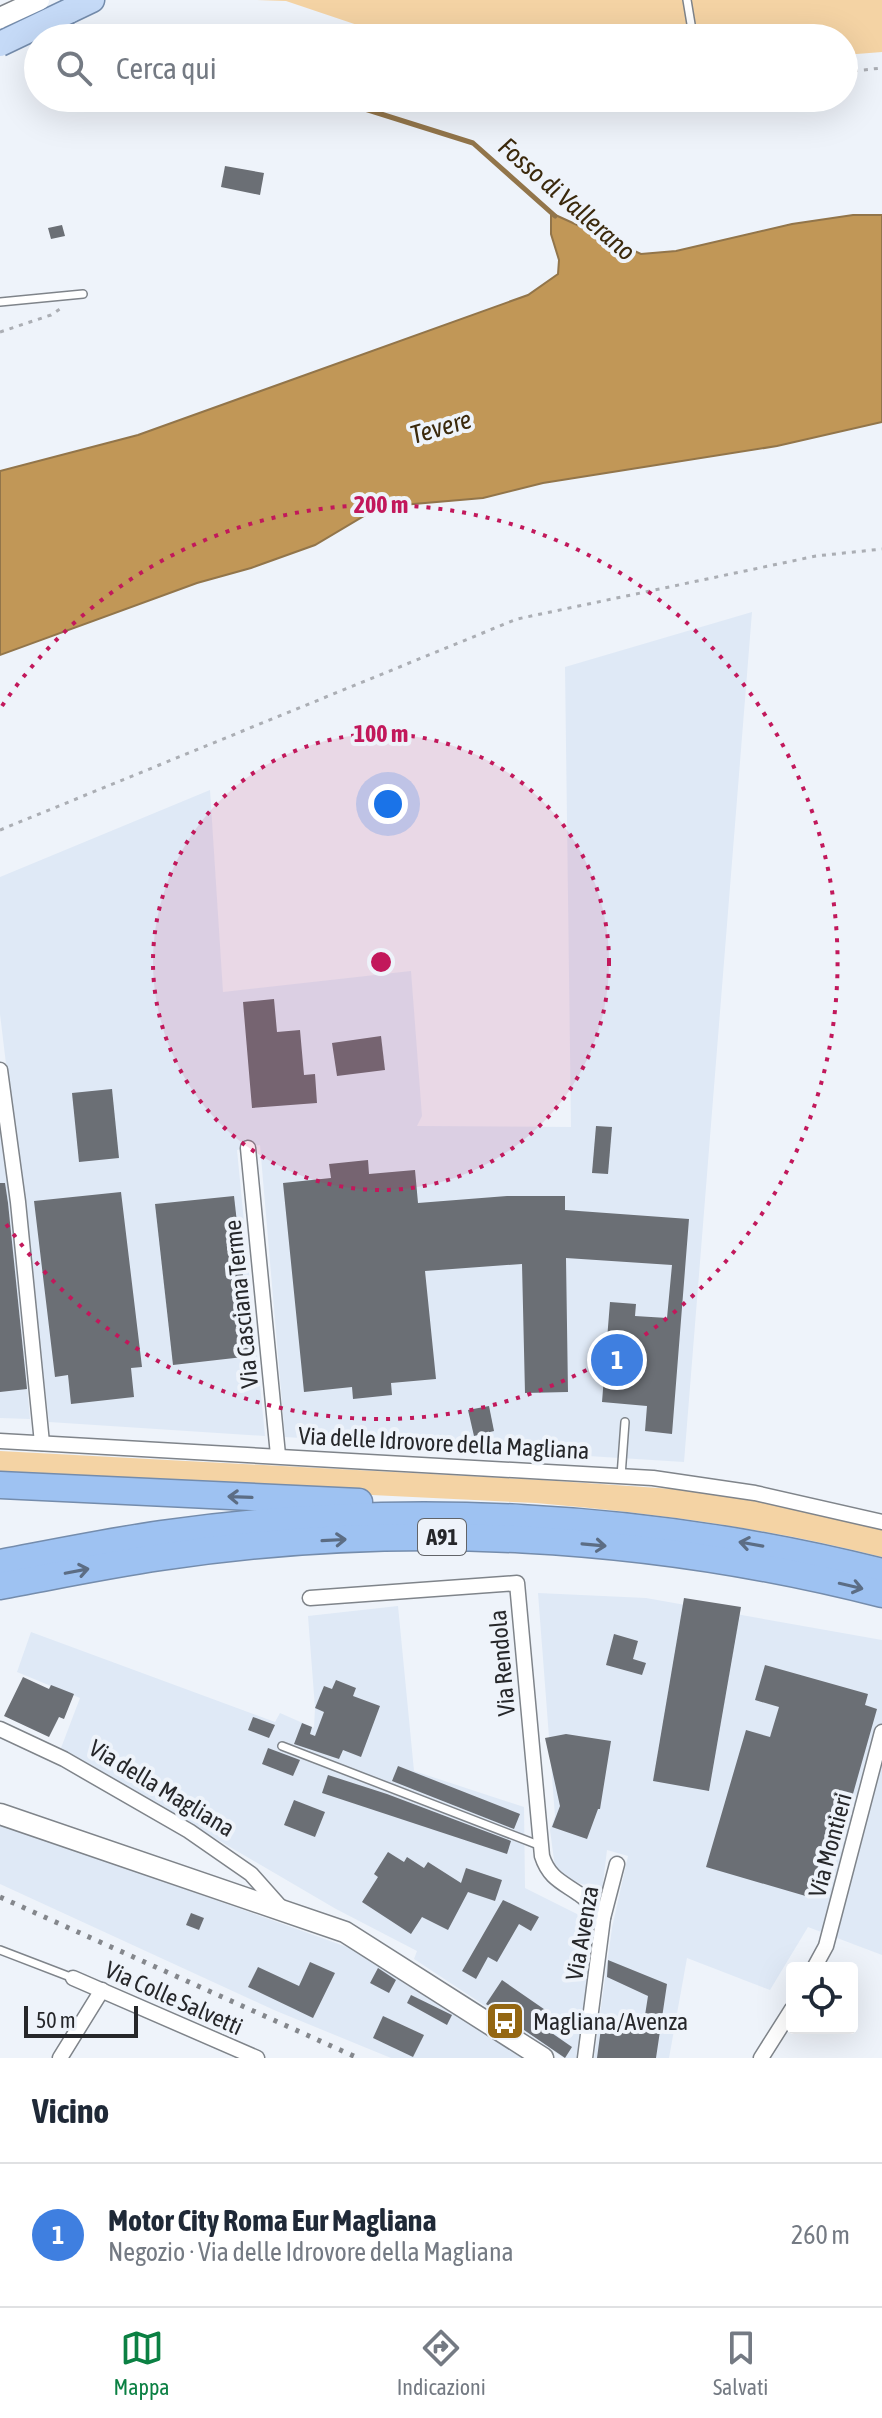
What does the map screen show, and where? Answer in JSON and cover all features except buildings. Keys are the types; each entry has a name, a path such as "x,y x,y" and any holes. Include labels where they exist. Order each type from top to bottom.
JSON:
{"highway":[{"path":"0,1485 430,1506 514,1517"},
{"name":"A91","path":"0,1563 159,1534 237,1525 368,1516 514,1517 709,1536 882,1572"},
{"name":"A91","path":"0,1586 163,1556 241,1547 349,1539 456,1537 558,1541 659,1552 745,1565 882,1594"}],"main road":[{"path":"0,18 39,0"},
{"path":"42,24 92,0"},
{"path":"0,44 24,33"},
{"path":"0,1814 325,1924 357,1938 543,2058"}],"street":[{"path":"0,1070 18,1202 42,1443"},
{"name":"Via Casciana Terme","path":"248,1148 278,1455"},
{"name":"Via delle Idrovore della Magliana","path":"0,1441 621,1476 715,1485 882,1522"},
{"name":"Via Rendola","path":"310,1598 517,1583 545,1866 555,1879 581,1895 603,1918"},
{"name":"Via della Magliana","path":"0,1729 64,1759 189,1831 251,1874 283,1911"},
{"name":"Via Montieri","path":"817,1962 826,1946 882,1732"},
{"name":"Via Avenza","path":"585,2058 603,1918 617,1864"},
{"name":"Via Colle Salvetti","path":"73,1978 257,2058"},
{"path":"60,2058 102,1990"},
{"path":"761,2058 786,2018"}],"lane":[{"path":"687,0 691,24"},
{"path":"0,302 83,294"},
{"path":"621,1476 625,1422"},
{"path":"282,1746 541,1846"},
{"path":"0,1950 73,1978"}],"path":[{"path":"858,71 882,68"},
{"path":"0,332 51,315"},
{"path":"0,830 517,619 816,556 882,549"}],"shaded area":[{"path":"257,0 882,0 882,52 858,54 858,24 354,24 286,1"},
{"path":"752,612 684,1462 285,1437 260,1145 237,1150 265,1436 49,1422 0,1014 0,877 210,790 223,992 411,971 422,1116 417,1126 571,1127 565,667"},
{"path":"0,1116 10,1194 30,1419 0,1418"},
{"path":"0,1451 687,1490 798,1508 882,1529 882,1557 710,1523 536,1503 0,1477"},
{"path":"538,1593 646,1598 882,1640 882,1955 808,1927 770,1990 687,1958 669,2058 594,2058 612,1928 628,1856 607,1850 602,1891 556,1875 550,1830 555,1816"},
{"path":"398,1606 414,1771 524,1807 525,1888 585,1918 591,1927 581,2058 564,2058 414,1959 417,1951 336,1909 61,1748 80,1698 17,1672 31,1632 275,1722 280,1713 314,1728 308,1616"},
{"path":"0,1823 361,1952 524,2058 391,2058 274,2010 0,1884"}],"water":[{"name":"Tevere","path":"551,213 641,254 676,251 792,224 853,215 882,215 882,422 777,446 543,483 483,498 379,507 315,545 197,583 0,655 0,471 138,435 528,295 558,274 559,260 551,234"}],"waterway":[{"name":"Fosso di Vallerano","path":"374,112 473,143 555,216"}],"railway":[{"path":"0,1897 358,2058"}],"place":[{"name":"Motor City Roma Eur Magliana","path":"617,1360"},
{"name":"Magliana/Avenza","path":"505,2021"}]}
